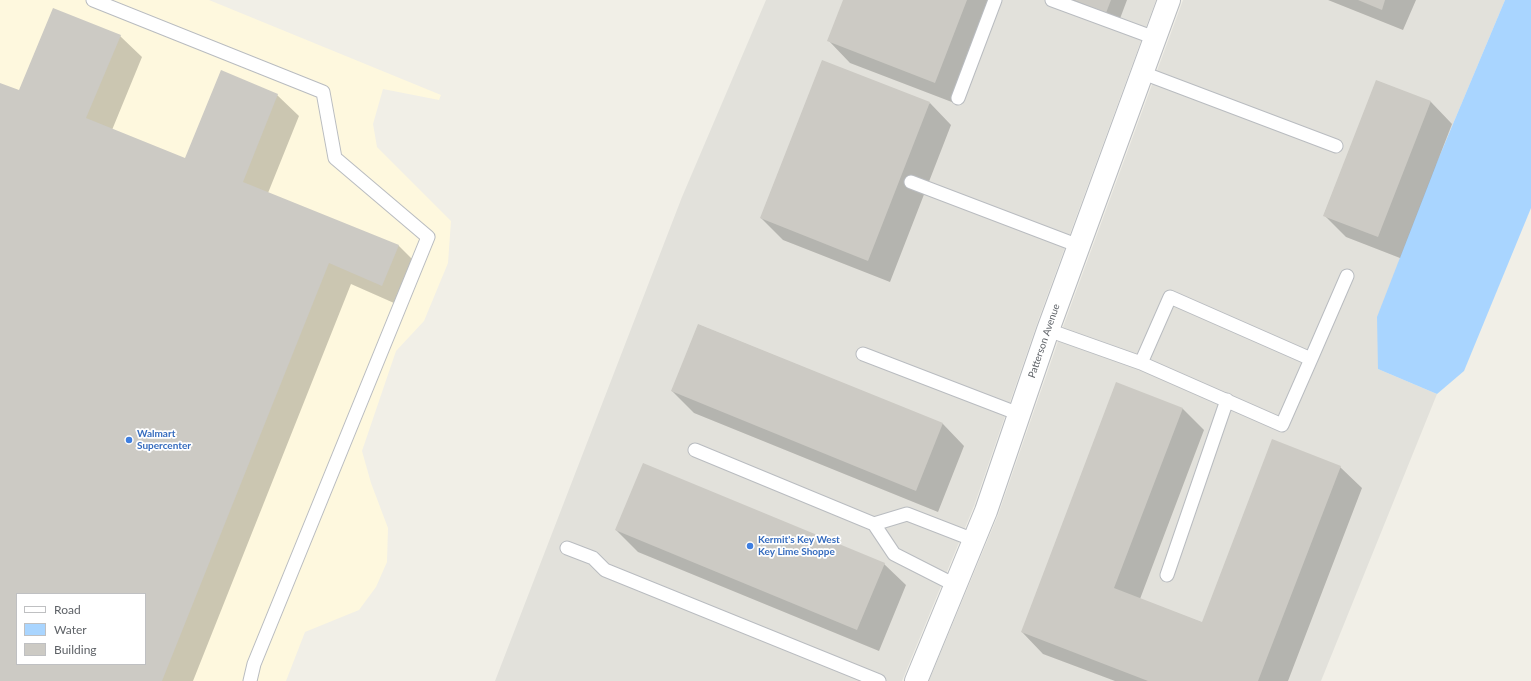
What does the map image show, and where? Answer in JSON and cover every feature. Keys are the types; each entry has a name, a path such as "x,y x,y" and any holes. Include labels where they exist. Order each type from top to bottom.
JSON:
{"street":[{"name":"Patterson Avenue","path":"916,681 974,540 1048,330 1169,0"}],"lane":[{"path":"93,0 323,92 336,158 428,237 254,664 250,681"},
{"path":"958,98 995,0"},
{"path":"1052,0 1155,38"},
{"path":"1142,73 1336,146"},
{"path":"911,182 1079,246"},
{"path":"1048,330 1141,363 1282,425 1347,276"},
{"path":"1141,363 1170,297 1311,359"},
{"path":"863,354 1019,414"},
{"path":"1167,575 1227,400"},
{"path":"695,450 874,524 894,554 955,585"},
{"path":"874,524 907,514 974,540"},
{"path":"567,548 593,558 605,570 879,681"}],"shaded area":[{"path":"0,0 209,0 441,95 439,100 383,89 373,124 377,147 451,221 448,263 424,321 396,351 362,451 371,483 388,528 387,562 376,587 359,610 305,632 286,681 0,681"},
{"path":"766,0 1156,0 1039,318 974,506 902,681 495,681 682,197"},
{"path":"1183,0 1505,0 1437,162 1378,369 1437,394 1321,681 929,681 998,515 1063,327"}],"water":[{"path":"1505,0 1531,0 1531,208 1464,371 1437,394 1378,369 1377,317 1437,162"}],"building":[{"path":"843,0 967,0 935,83 827,41"},
{"path":"1074,0 1111,0 1106,13"},
{"path":"1358,0 1385,0 1382,10"},
{"name":"Walmart Supercenter","path":"53,8 121,35 86,118 185,158 221,70 278,94 243,182 399,245 382,286 329,263 162,681 0,681 0,83 19,90"},
{"path":"822,60 930,102 868,261 760,218"},
{"path":"1376,80 1431,101 1378,237 1323,216"},
{"path":"698,324 943,423 916,491 671,391"},
{"path":"1116,382 1183,408 1114,588 1202,622 1272,439 1341,466 1258,681 1148,681 1021,632"},
{"name":"Kermit's Key West Key Lime Shoppe","path":"643,463 885,563 857,630 615,530"}],"place":[{"name":"Walmart Supercenter","path":"129,440"},
{"name":"Kermit's Key West Key Lime Shoppe","path":"750,546"}]}
